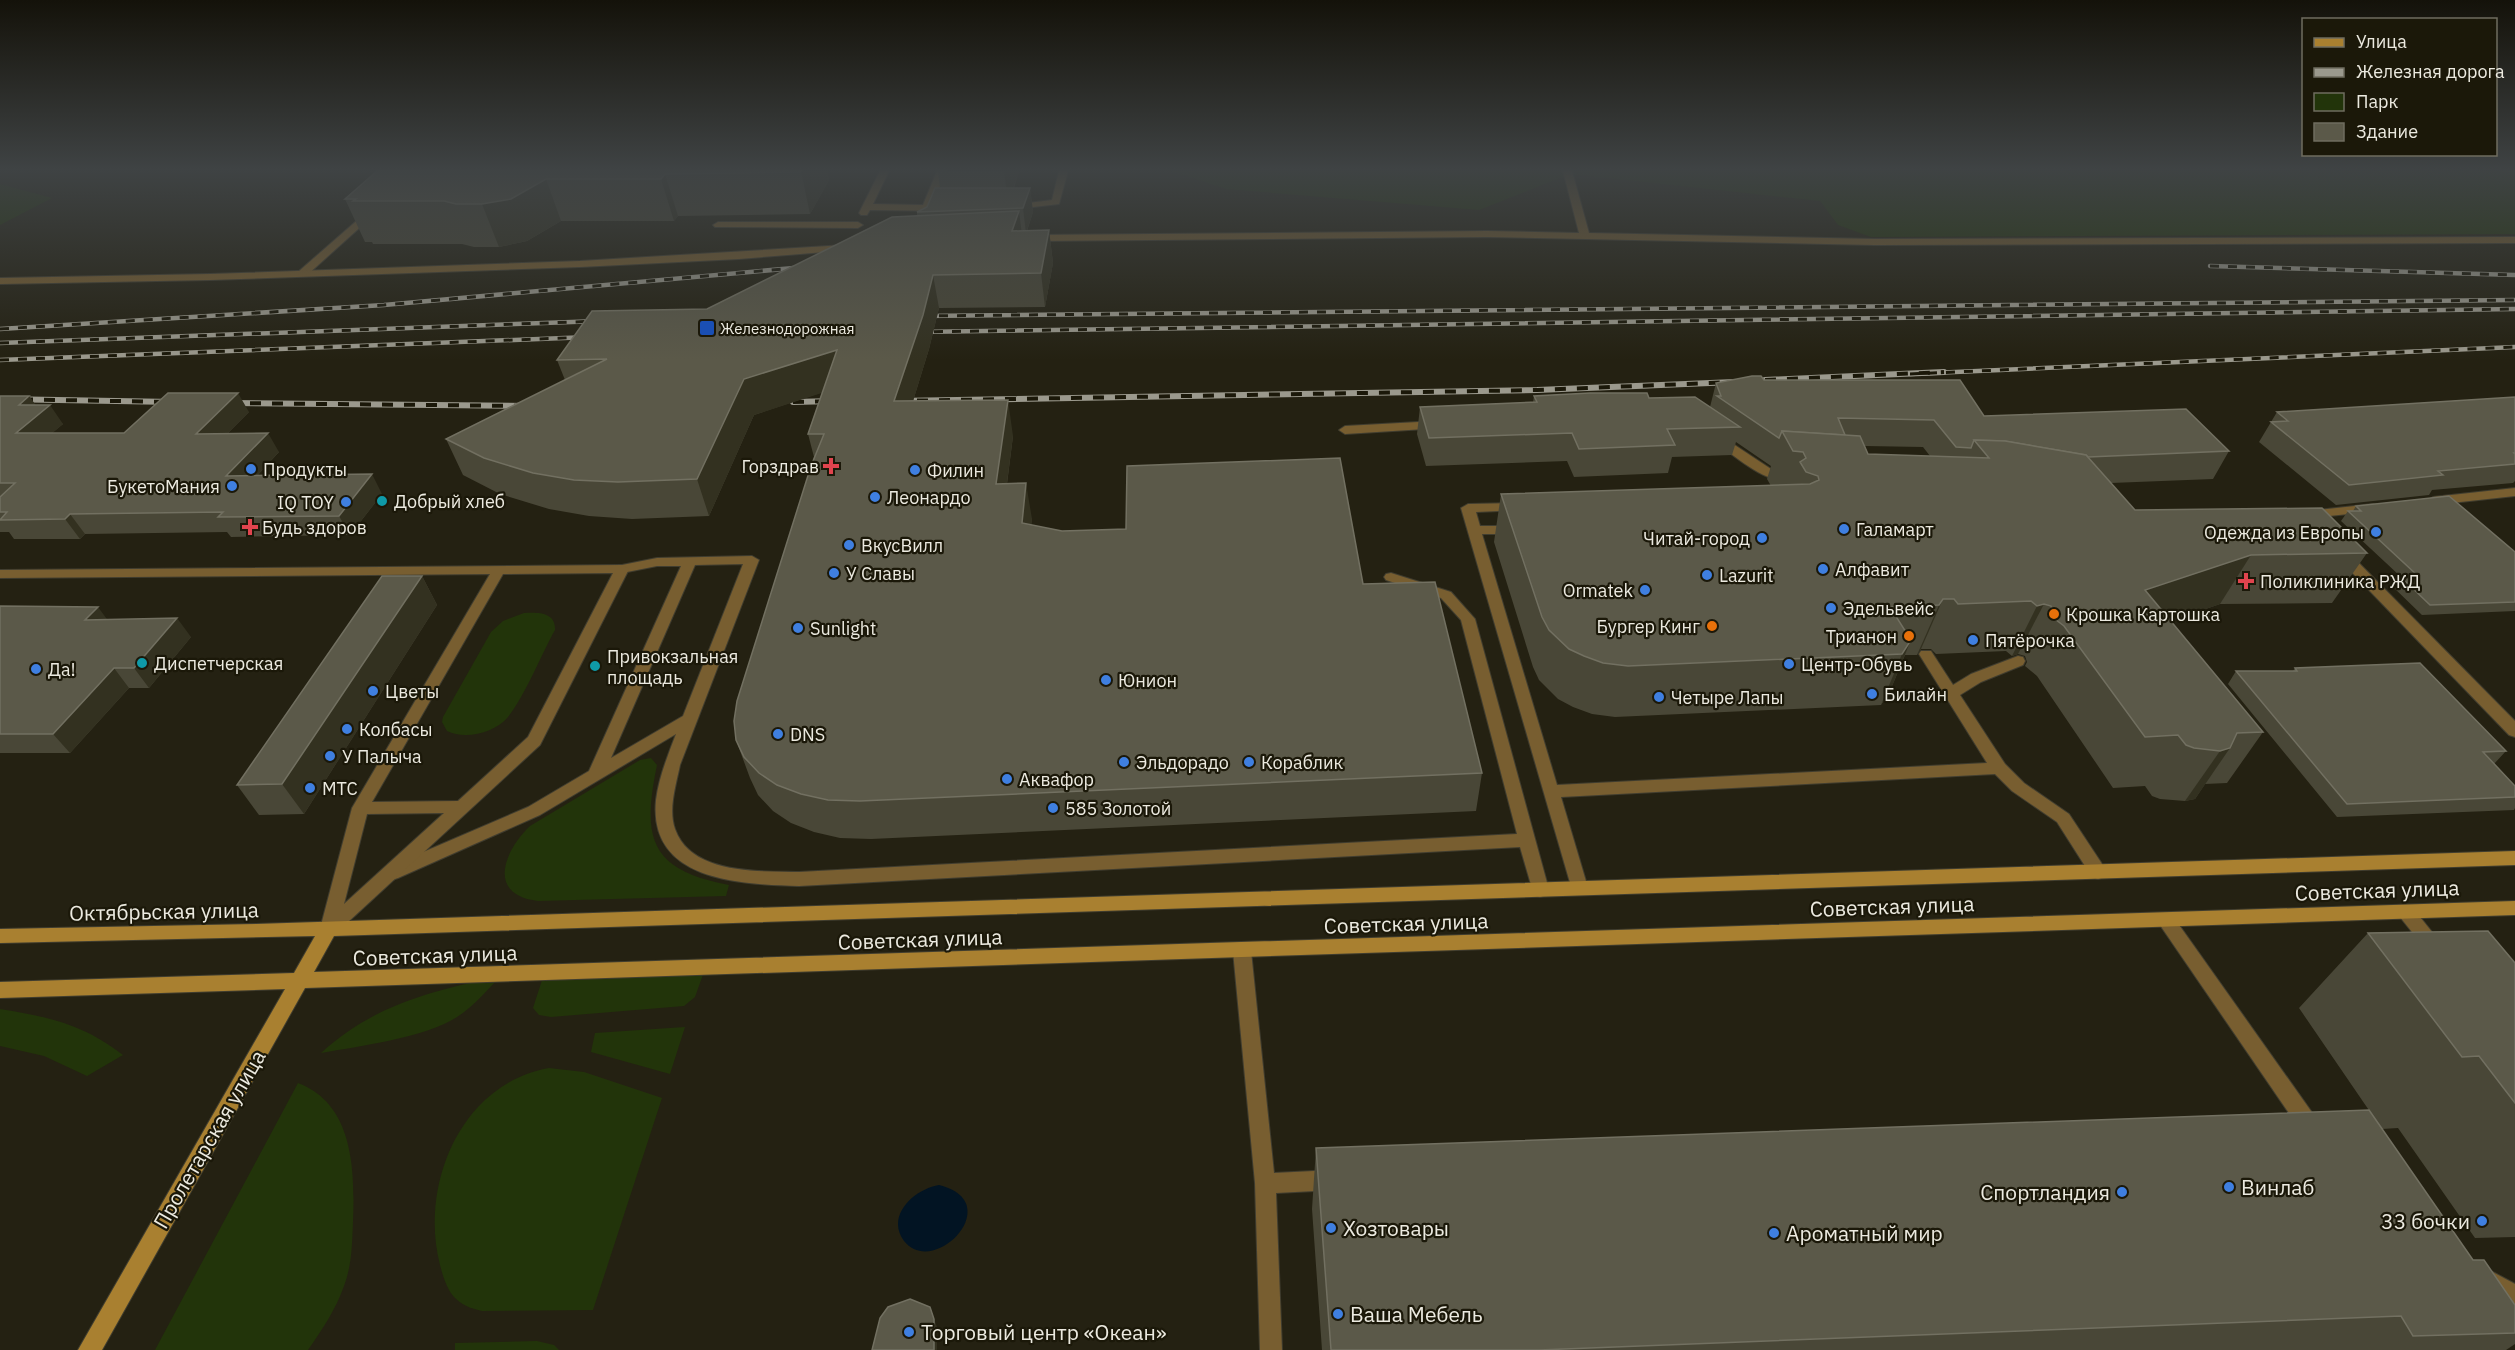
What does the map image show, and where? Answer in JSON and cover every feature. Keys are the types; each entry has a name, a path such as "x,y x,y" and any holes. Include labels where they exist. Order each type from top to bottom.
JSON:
{"main road":[{"name":"Советская улица","path":"329,929 2515,858"},
{"name":"Советская улица","path":"298,982 2515,908"},
{"name":"Октябрьская улица","path":"0,936 329,929"},
{"name":"Пролетарская улица","path":"89,1350 329,929"},
{"path":"0,990 298,982"}],"street":[{"path":"302,274 347,234"},
{"path":"0,281 302,274 718,259 852,247 856,234"},
{"path":"1014,238 1454,234 2075,243 2515,240"},
{"path":"1346,430 1451,424"},
{"path":"1709,432 1771,475 1795,476"},
{"path":"2421,502 2515,492"},
{"path":"2385,506 2323,513 2323,536 2515,731"},
{"path":"1532,507 1468,508 1579,888"},
{"path":"1474,530 1534,530"},
{"path":"0,574 622,568 657,562 752,560 690,719 665,789 662,811 664,826 670,841 679,852 690,861 720,872 799,879 1527,840"},
{"path":"596,774 690,561"},
{"path":"329,929 534,741 622,568"},
{"path":"329,929 360,808 499,570"},
{"path":"1391,577 1446,596 1468,618 1540,890"},
{"path":"1926,654 1999,768 2018,787 2063,818 2098,872"},
{"path":"1951,693 1976,678 2018,661"},
{"path":"386,875 534,811 690,719"},
{"path":"1551,791 1999,768"},
{"path":"360,808 462,807"},
{"path":"2406,912 2450,965"},
{"path":"2166,920 2320,1141 2296,1142"},
{"path":"1242,951 1265,1183 1271,1350"},
{"path":"1265,1183 1349,1180"},
{"path":"2474,1273 2515,1296"}],"green space":[{"path":"1863,234 2515,234 1871,237"},
{"path":"524,613 540,613 549,616 555,624 555,630 514,708 502,723 488,731 462,735 447,731 442,722 443,717 491,632 503,621"},
{"path":"651,758 657,765 651,812 652,831 657,847 667,860 682,870 702,879 729,885 726,896 538,901 522,897 511,890 506,881 507,860 520,836 530,826 640,760"},
{"path":"705,969 695,997 684,1006 551,1017 539,1015 533,1008 544,974"},
{"path":"501,976 469,1008 444,1024 410,1036 321,1053 341,1036 383,1011 451,987"},
{"path":"0,1009 65,1023 94,1036 123,1055 87,1076 44,1056 0,1046"},
{"path":"685,1027 670,1074 591,1052 595,1033"},
{"path":"549,1068 584,1072 662,1098 593,1310 482,1311 465,1305 453,1296 440,1265 435,1223 440,1181 454,1141 478,1107 502,1087 520,1077"},
{"path":"298,1083 317,1093 330,1106 341,1123 351,1161 354,1202 351,1254 347,1278 333,1311 308,1350 155,1350"},
{"path":"537,1341 554,1345 559,1350 455,1350 455,1343"}],"water":[{"path":"939,1185 959,1194 967,1206 966,1220 959,1234 946,1244 932,1251 917,1250 904,1241 899,1231 900,1213 912,1198 930,1187"}],"building":[{"name":"Юнион","path":"858,234 1048,234 1041,273 933,275 923,315 894,401 1008,400 996,484 1026,483 1022,523 1062,531 1126,529 1127,466 1340,458 1363,584 1435,582 1482,773 860,801 828,800 801,794 777,785 759,773 744,757 736,740 734,721 737,701 811,466 824,434 808,434 837,350 744,379 697,479 618,482 574,480 533,473 484,458 446,439 607,359 557,360 592,311 707,309"},
{"path":"1761,376 1764,380 1960,380 1984,416 2186,409 2229,451 2088,457 2005,441 1974,440 1971,448 1956,447 1934,420 1838,418 1845,435 1782,431 1779,438 1717,396 1721,396 1716,383"},
{"path":"168,393 238,393 196,434 268,433 226,476 372,474 339,516 218,517 223,512 70,514 65,519 0,520 7,512 0,512 0,497 15,483 0,483 0,396 29,396 19,405 50,405 16,433 124,433"},
{"path":"1647,393 1649,398 1695,397 1740,427 1667,429 1675,445 1579,449 1572,433 1429,438 1420,407 1537,402 1534,396"},
{"path":"2515,397 2515,464 2438,471 2443,475 2349,485 2271,422 2288,421 2277,412"},
{"path":"1782,431 1860,436 1868,454 1989,458 1974,440 2005,441 2086,455 2135,510 2322,508 2367,553 2251,555 2145,590 2263,732 2237,733 2230,748 2220,751 2186,745 2178,735 2145,737 2064,626 2051,616 2053,612 2051,606 2044,604 2037,606 2031,601 1958,604 1954,599 1943,599 1939,605 1890,607 1911,640 1902,654 1628,666 1603,663 1584,656 1569,649 1549,630 1542,617 1501,494 1810,484 1819,480 1818,476 1806,472 1800,462 1806,458 1803,452 1793,451"},
{"path":"2449,496 2515,552 2515,602 2430,605 2400,576 2418,576 2348,511 2361,511 2356,506"},
{"path":"382,576 422,576 282,784 237,785"},
{"path":"0,606 98,607 85,620 177,618 134,668 114,668 53,734 0,734"},
{"path":"2420,663 2506,751 2483,752 2515,786 2515,797 2347,804 2236,671 2297,671 2295,668"},
{"path":"2488,931 2515,963 2515,1103 2479,1056 2462,1057 2368,933"},
{"path":"2369,1110 2473,1260 2484,1260 2515,1305 2515,1333 2413,1336 2401,1316 1539,1350 1331,1350 1316,1148"},
{"name":"Торговый центр «Океан»","path":"910,1299 930,1307 934,1319 934,1350 872,1350 880,1318 888,1307"}],"railway":[{"path":"2210,266 2515,275"},
{"path":"0,329 384,305 805,267"},
{"path":"921,316 2515,300"},
{"path":"916,332 2515,309"},
{"path":"0,343 600,321"},
{"path":"0,360 589,337"},
{"path":"1910,374 2515,347"},
{"path":"1765,380 1944,372"},
{"path":"895,401 1537,390 1735,382"},
{"path":"0,399 174,402"},
{"path":"793,402 835,401"},
{"path":"228,403 528,406"}],"place":[{"name":"Железнодорожная","path":"707,328"},
{"name":"Горздрав","path":"831,466"},
{"name":"Продукты","path":"251,469"},
{"name":"Филин","path":"915,470"},
{"name":"БукетоМания","path":"232,486"},
{"name":"Леонардо","path":"875,497"},
{"name":"Добрый хлеб","path":"382,501"},
{"name":"IQ TOY","path":"346,502"},
{"name":"Будь здоров","path":"250,527"},
{"name":"Галамарт","path":"1844,529"},
{"name":"Одежда из Европы","path":"2376,532"},
{"name":"Читай-город","path":"1762,538"},
{"name":"ВкусВилл","path":"849,545"},
{"name":"Алфавит","path":"1823,569"},
{"name":"У Славы","path":"834,573"},
{"name":"Lazurit","path":"1707,575"},
{"name":"Поликлиника РЖД","path":"2246,581"},
{"name":"Ormatek","path":"1645,590"},
{"name":"Эдельвейс","path":"1831,608"},
{"name":"Крошка Картошка","path":"2054,614"},
{"name":"Бургер Кинг","path":"1712,626"},
{"name":"Sunlight","path":"798,628"},
{"name":"Трианон","path":"1909,636"},
{"name":"Пятёрочка","path":"1973,640"},
{"name":"Диспетчерская","path":"142,663"},
{"name":"Центр-Обувь","path":"1789,664"},
{"name":"Привокзальная площадь","path":"595,666"},
{"name":"Да!","path":"36,669"},
{"name":"Юнион","path":"1106,680"},
{"name":"Цветы","path":"373,691"},
{"name":"Билайн","path":"1872,694"},
{"name":"Четыре Лапы","path":"1659,697"},
{"name":"Колбасы","path":"347,729"},
{"name":"DNS","path":"778,734"},
{"name":"У Палыча","path":"330,756"},
{"name":"Эльдорадо","path":"1124,762"},
{"name":"Кораблик","path":"1249,762"},
{"name":"Аквафор","path":"1007,779"},
{"name":"МТС","path":"310,788"},
{"name":"585 Золотой","path":"1053,808"},
{"name":"Винлаб","path":"2229,1187"},
{"name":"Спортландия","path":"2122,1192"},
{"name":"33 бочки","path":"2482,1221"},
{"name":"Хозтовары","path":"1331,1228"},
{"name":"Ароматный мир","path":"1774,1233"},
{"name":"Ваша Мебель","path":"1338,1314"},
{"name":"Торговый центр «Океан»","path":"909,1332"}]}
